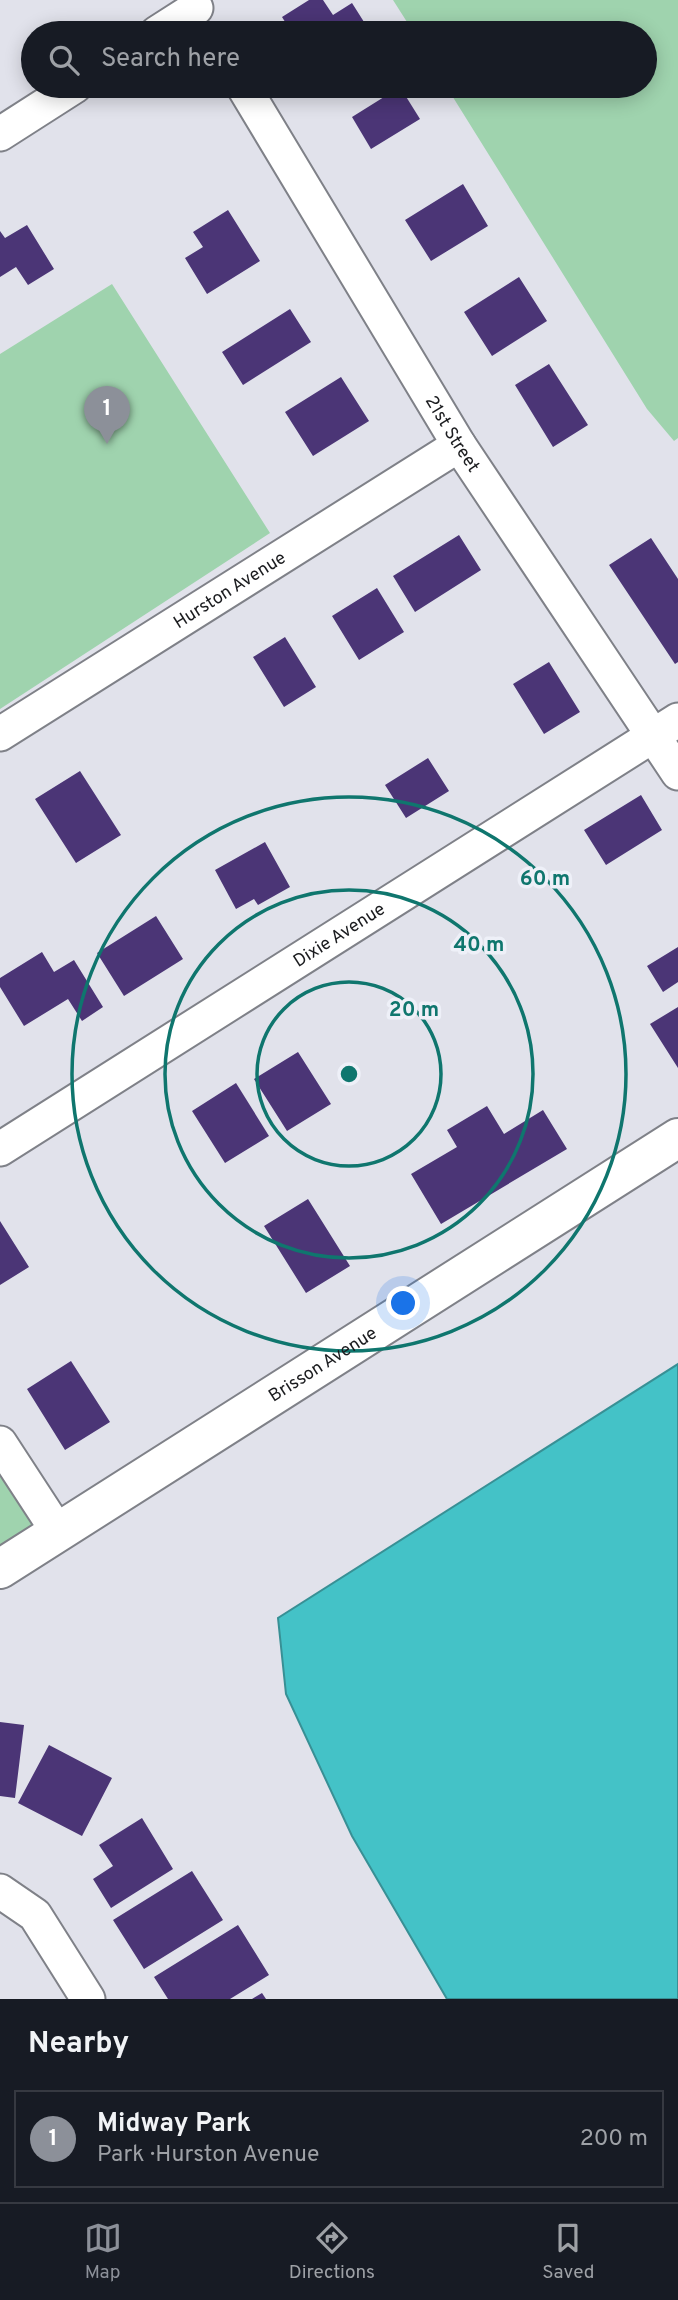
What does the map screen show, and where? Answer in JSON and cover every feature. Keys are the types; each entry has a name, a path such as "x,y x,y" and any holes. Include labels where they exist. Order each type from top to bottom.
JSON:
{"street":[{"path":"0,134 56,98"},
{"name":"21st Street","path":"250,98 459,445 666,728 678,773"},
{"name":"Hurston Avenue","path":"0,734 459,445"},
{"name":"Dixie Avenue","path":"0,1149 666,728"},
{"name":"Brisson Avenue","path":"0,1569 678,1138"},
{"path":"0,1443 58,1532"},
{"path":"0,1891 35,1916 89,1999"}],"green space":[{"path":"393,0 678,0 678,438 674,441 647,409 453,98 657,98 657,21 406,21"},
{"path":"112,284 270,533 0,709 0,354"},
{"path":"0,1476 34,1528 0,1550"}],"water":[{"path":"678,1364 678,1999 447,1999 352,1836 286,1694 278,1618"}],"building":[{"path":"309,0 323,0 333,15 352,3 363,21 284,21 282,17"},
{"path":"382,98 407,98 420,119 371,149 352,117"},
{"path":"463,184 488,226 431,261 405,220"},
{"path":"228,210 260,261 207,294 185,258 203,247 193,232"},
{"path":"27,225 54,269 28,285 16,267 0,277 0,231 5,238"},
{"path":"519,277 547,321 492,356 464,312"},
{"path":"290,309 311,342 243,385 222,352"},
{"path":"549,364 588,425 553,447 515,385"},
{"path":"341,377 369,421 313,456 285,412"},
{"path":"459,535 481,570 415,612 393,576"},
{"path":"651,538 678,579 678,662 675,664 609,565"},
{"path":"377,588 404,632 359,660 332,616"},
{"path":"285,637 316,687 284,707 253,657"},
{"path":"549,662 580,712 544,734 513,684"},
{"path":"428,758 449,791 406,818 385,785"},
{"path":"80,771 121,835 76,863 35,799"},
{"path":"641,795 662,830 606,865 584,830"},
{"path":"265,842 290,887 258,905 254,899 236,909 215,870"},
{"path":"156,916 183,959 124,996 97,953"},
{"path":"678,947 678,982 663,992 647,966"},
{"path":"42,952 54,972 74,960 103,1007 82,1021 68,999 24,1026 0,987 0,978"},
{"path":"678,1007 678,1068 650,1024"},
{"path":"298,1052 331,1104 287,1131 254,1079"},
{"path":"236,1083 269,1136 225,1163 192,1111"},
{"path":"487,1106 504,1134 543,1110 567,1149 441,1224 411,1174 457,1147 447,1130"},
{"path":"308,1199 350,1266 306,1293 264,1226"},
{"path":"0,1221 29,1267 0,1285"},
{"path":"71,1361 110,1422 65,1450 27,1389"},
{"path":"0,1722 24,1725 15,1798 0,1796"},
{"path":"49,1745 112,1778 82,1836 18,1803"},
{"path":"142,1818 173,1869 111,1908 93,1879 113,1866 99,1845"},
{"path":"192,1871 223,1920 144,1969 113,1920"},
{"path":"238,1925 269,1975 230,1999 168,1999 154,1977"},
{"path":"262,1993 266,1999 252,1999"}],"place":[{"name":"Midway Park","path":"107,444"}]}
